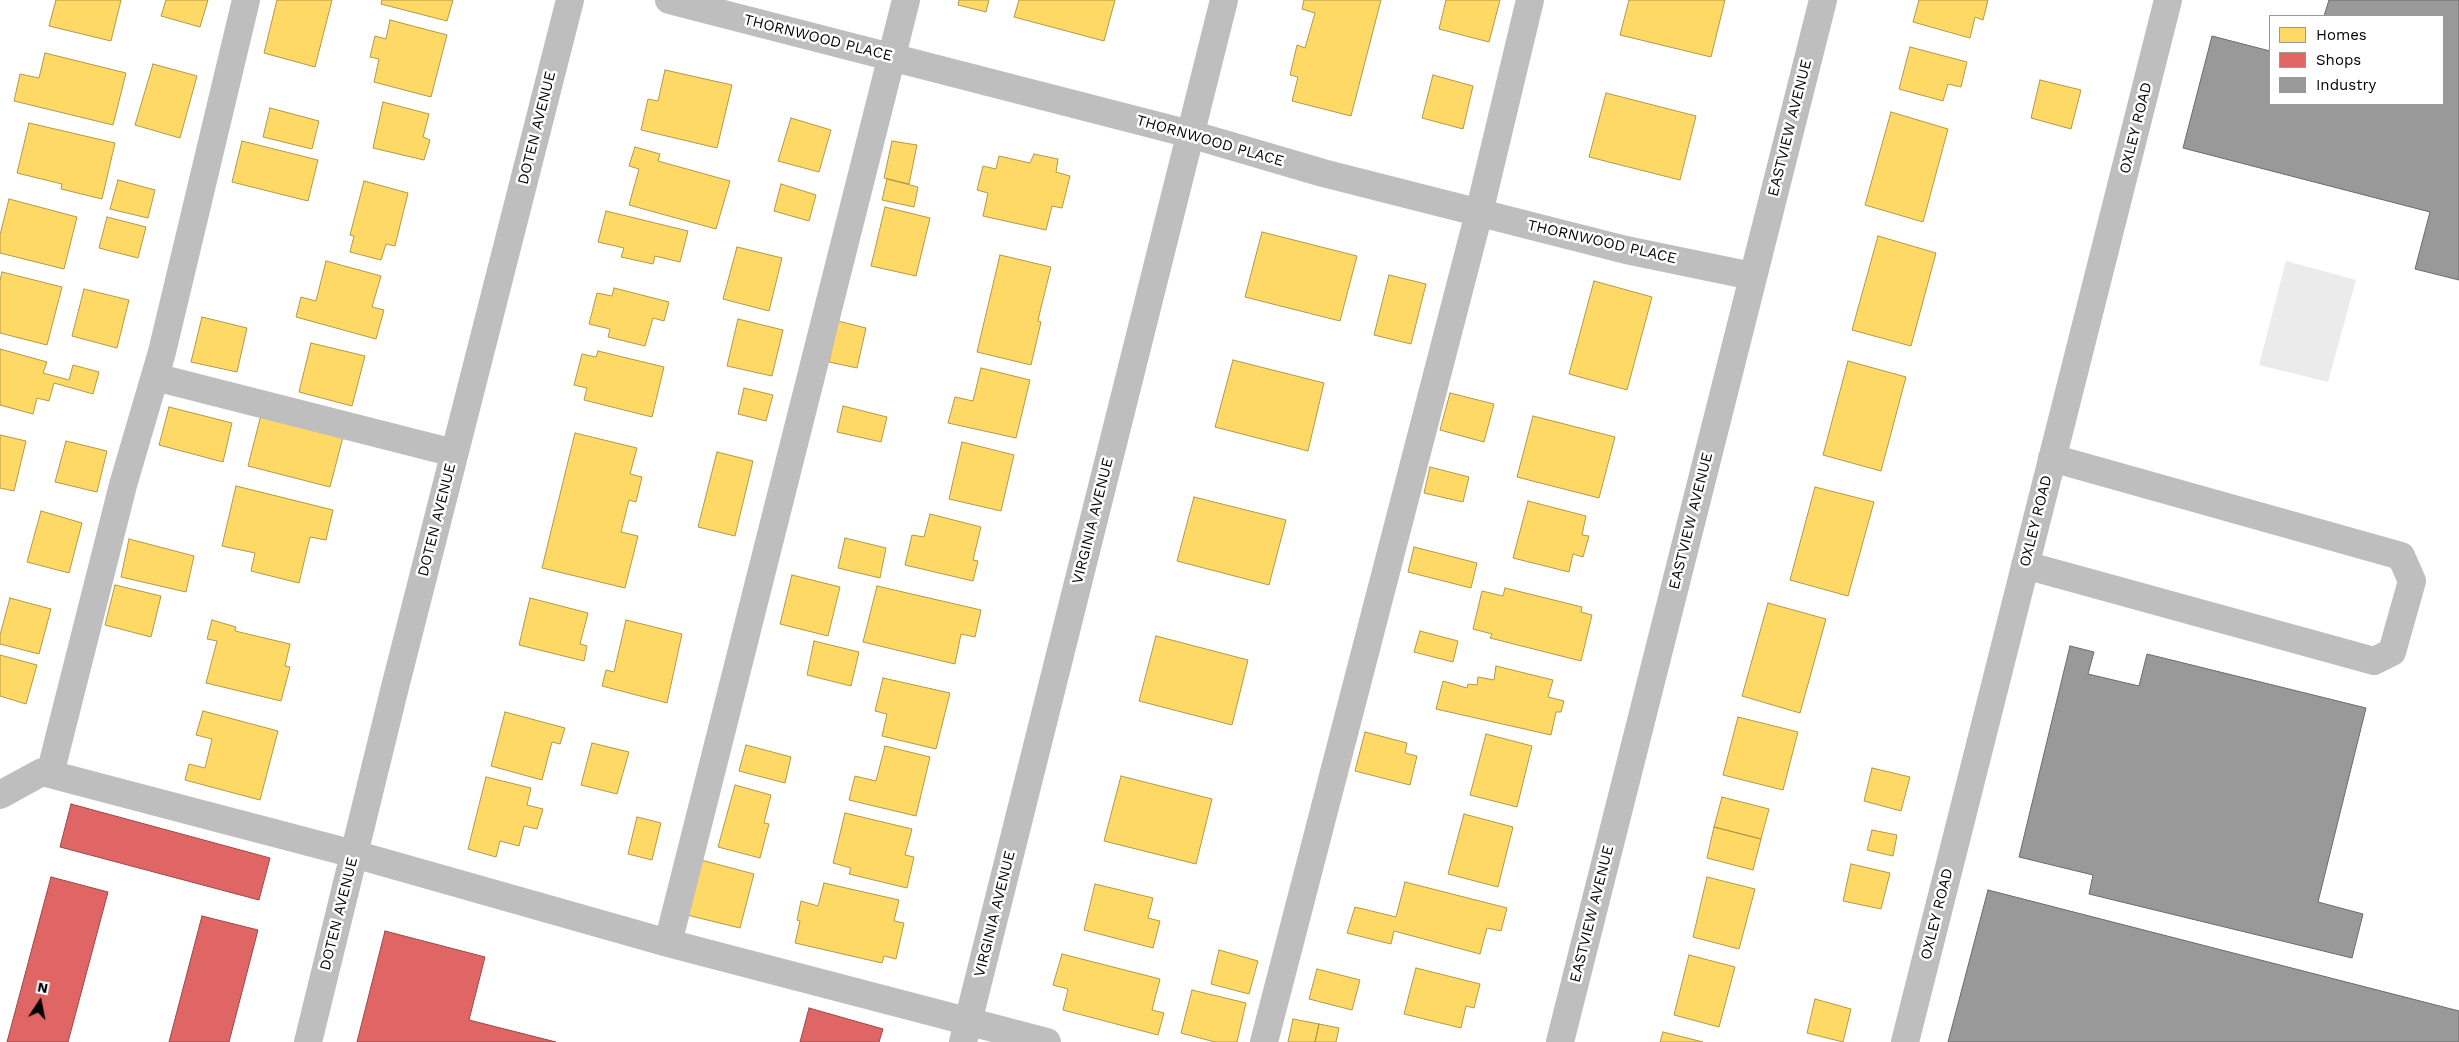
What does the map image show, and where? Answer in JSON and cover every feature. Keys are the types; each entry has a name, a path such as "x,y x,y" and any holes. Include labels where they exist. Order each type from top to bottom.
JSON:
{"street":[{"path":"50,774 123,485 155,376 246,0"},
{"name":"DOTEN AVENUE","path":"308,1042 454,453 570,0"},
{"name":"THORNWOOD PLACE","path":"668,0 1190,134 1322,173 1479,213 1626,250 1752,276"},
{"path":"668,943 906,0"},
{"name":"VIRGINIA AVENUE","path":"966,1032 1224,0"},
{"path":"1264,1042 1479,213 1530,0"},
{"name":"EASTVIEW AVENUE","path":"1560,1042 1823,0"},
{"name":"OXLEY ROAD","path":"1905,1042 2168,0"},
{"path":"155,376 454,453"},
{"path":"2025,565 2374,661 2392,652 2412,581 2401,556 2052,458"},
{"path":"0,795 42,772 354,854 668,943 966,1032 1047,1042"}],"shaded area":[{"path":"2286,261 2356,280 2328,382 2259,365"}],"building: Homes":[{"path":"56,0 121,0 111,41 49,26"},
{"path":"166,0 208,0 200,27 161,16"},
{"path":"277,0 332,0 315,67 264,53"},
{"path":"382,0 453,0 447,21 381,4"},
{"path":"959,0 989,0 986,12 958,5"},
{"path":"1019,0 1115,0 1104,41 1014,17"},
{"path":"1304,0 1381,0 1351,116 1292,101 1298,77 1290,75 1297,45 1305,48 1315,13 1302,9"},
{"path":"1446,0 1500,0 1489,42 1439,29"},
{"path":"1629,0 1725,0 1711,57 1620,35"},
{"path":"1919,0 1988,0 1983,20 1975,17 1970,38 1913,22"},
{"path":"390,20 447,35 431,97 374,82 379,59 370,57 375,36 386,39"},
{"path":"1910,47 1967,62 1961,87 1948,84 1943,101 1899,89"},
{"path":"45,53 126,73 113,125 14,101 20,74 39,78"},
{"path":"153,64 197,76 180,138 135,125"},
{"path":"665,70 732,85 717,148 641,130 648,99 658,101"},
{"path":"1433,75 1473,86 1463,129 1422,118"},
{"path":"2040,80 2081,90 2071,129 2031,118"},
{"path":"1606,93 1696,116 1680,180 1589,157"},
{"path":"383,102 429,114 423,137 430,140 424,160 373,148"},
{"path":"270,108 319,121 312,149 263,137"},
{"path":"1891,112 1948,129 1923,222 1865,205"},
{"path":"791,118 831,130 819,172 778,161"},
{"path":"29,123 115,143 102,199 61,189 62,184 17,173"},
{"path":"242,141 318,160 308,201 232,182"},
{"path":"892,141 917,145 909,184 884,178"},
{"path":"635,147 660,154 658,161 730,181 716,229 629,205 639,169 629,166"},
{"path":"1034,154 1058,159 1056,172 1070,176 1062,208 1052,206 1046,230 983,216 988,193 977,190 983,166 996,169 999,156 1030,163"},
{"path":"887,179 918,187 914,207 882,200"},
{"path":"118,180 155,190 148,218 110,209"},
{"path":"364,181 408,193 395,246 386,244 381,260 350,252 354,236 350,235"},
{"path":"781,184 816,195 809,221 774,211"},
{"path":"9,199 77,217 64,269 0,253 0,235"},
{"path":"885,207 930,218 916,276 871,266"},
{"path":"606,211 688,231 680,262 655,256 653,264 621,257 624,248 598,242"},
{"path":"107,217 146,227 138,258 99,248"},
{"path":"1262,232 1357,256 1340,321 1245,297"},
{"path":"1878,236 1936,253 1911,346 1852,330"},
{"path":"737,247 782,258 769,311 723,299"},
{"path":"1000,255 1051,267 1039,316 1038,321 1041,322 1031,365 977,352"},
{"path":"326,261 381,276 372,307 384,310 376,339 296,317 301,297 316,301"},
{"path":"2,272 62,287 47,345 0,333 0,281"},
{"path":"1389,275 1426,284 1411,344 1374,335"},
{"path":"1594,281 1652,297 1627,390 1569,374"},
{"path":"614,288 669,302 664,321 653,318 645,346 608,337 610,329 589,324 597,293 612,296"},
{"path":"84,289 129,300 117,348 72,336"},
{"path":"202,317 247,328 237,372 191,362"},
{"path":"738,319 783,330 772,376 727,366"},
{"path":"838,321 866,328 857,368 829,362"},
{"path":"311,343 365,356 352,406 299,392"},
{"path":"0,349 47,362 43,373 69,380 73,365 99,372 93,394 54,383 49,401 37,398 33,414 0,405"},
{"path":"598,351 664,367 652,417 584,400 587,388 574,385 582,354 596,357"},
{"path":"1233,360 1324,383 1308,451 1215,427"},
{"path":"1848,361 1906,377 1881,471 1823,455"},
{"path":"981,368 1030,380 1016,438 948,423 955,397 973,401"},
{"path":"744,388 773,395 766,421 738,414"},
{"path":"1450,393 1494,404 1484,442 1440,430"},
{"path":"843,406 887,417 881,442 837,432"},
{"path":"169,407 232,423 223,462 159,445"},
{"path":"261,415 343,437 330,487 248,466"},
{"path":"1533,416 1615,437 1599,498 1517,477"},
{"path":"575,433 637,448 630,474 642,477 636,502 629,500 621,532 638,536 625,588 542,568"},
{"path":"0,435 26,441 14,491 0,488"},
{"path":"66,441 107,451 97,492 55,482"},
{"path":"962,442 1014,455 1001,511 949,499"},
{"path":"717,452 753,461 735,536 698,527"},
{"path":"1430,467 1469,477 1463,502 1424,493"},
{"path":"236,486 333,510 326,540 310,537 299,583 251,571 255,553 222,546"},
{"path":"1815,487 1874,502 1848,596 1790,580"},
{"path":"1194,497 1286,520 1269,585 1177,561"},
{"path":"1528,501 1586,516 1582,535 1589,536 1583,557 1573,554 1569,572 1513,558"},
{"path":"41,511 82,523 69,573 27,562"},
{"path":"930,514 981,527 973,560 978,561 973,581 905,565 912,535 924,537"},
{"path":"845,538 886,548 880,578 838,568"},
{"path":"129,539 194,556 186,592 121,577"},
{"path":"1414,547 1477,563 1471,588 1408,572"},
{"path":"792,575 840,587 828,636 780,624"},
{"path":"115,585 161,596 151,637 105,625"},
{"path":"877,586 981,610 975,637 961,634 955,664 863,642"},
{"path":"1505,588 1582,607 1581,612 1592,615 1581,661 1490,638 1492,634 1473,629 1482,591 1503,596"},
{"path":"10,598 51,609 39,654 0,644 0,635"},
{"path":"530,598 588,613 580,644 587,646 584,661 519,645"},
{"path":"1768,603 1826,619 1800,713 1742,696"},
{"path":"212,620 236,627 235,631 290,644 285,666 290,667 281,701 206,683 217,641 207,639"},
{"path":"626,620 682,634 667,703 602,686 606,670 614,672"},
{"path":"1420,631 1458,641 1453,662 1414,652"},
{"path":"1156,636 1248,660 1232,725 1139,701"},
{"path":"814,641 859,652 851,686 807,675"},
{"path":"0,655 37,665 26,704 0,696"},
{"path":"1496,666 1553,680 1548,697 1564,701 1561,712 1556,712 1551,735 1436,709 1443,681 1467,688 1468,684 1477,685 1478,677 1494,680"},
{"path":"883,678 950,693 936,749 882,736 887,714 875,711"},
{"path":"203,711 278,731 260,800 185,780 189,764 205,768 212,739 196,735"},
{"path":"505,712 565,728 560,744 552,742 542,780 491,766"},
{"path":"1738,717 1798,732 1783,790 1723,775"},
{"path":"1365,732 1407,743 1405,753 1417,756 1410,785 1355,771"},
{"path":"1486,734 1532,746 1517,807 1470,795"},
{"path":"592,743 629,752 617,794 581,785"},
{"path":"746,745 791,757 785,783 739,771"},
{"path":"885,746 930,757 916,816 849,800 855,776 876,781"},
{"path":"1872,768 1910,777 1901,811 1864,801"},
{"path":"1121,776 1212,799 1196,864 1104,841"},
{"path":"486,777 531,788 527,805 543,809 537,829 524,826 519,846 500,841 496,857 468,849"},
{"path":"735,785 771,795 764,823 769,824 760,858 718,847"},
{"path":"1722,797 1769,809 1761,839 1714,827"},
{"path":"845,813 912,829 905,855 914,857 907,888 849,874 851,868 833,863"},
{"path":"1464,814 1513,827 1498,887 1448,874"},
{"path":"637,817 661,823 652,860 628,854"},
{"path":"1714,827 1761,839 1753,870 1707,858"},
{"path":"1872,830 1897,835 1893,856 1867,850"},
{"path":"701,860 754,874 740,928 687,915"},
{"path":"1851,864 1890,873 1881,909 1843,901"},
{"path":"1707,877 1755,889 1739,949 1693,937"},
{"path":"1405,882 1507,908 1501,931 1487,928 1480,954 1394,931 1391,944 1347,933 1355,907 1396,917"},
{"path":"824,883 899,900 894,921 904,923 896,959 884,956 882,963 795,943 800,921 797,920 801,901 818,906"},
{"path":"1095,884 1153,898 1148,918 1160,921 1153,948 1084,930"},
{"path":"1219,950 1258,961 1249,994 1211,984"},
{"path":"1062,954 1160,979 1152,1010 1164,1013 1158,1035 1063,1010 1068,989 1053,985"},
{"path":"1689,955 1735,967 1719,1027 1674,1015"},
{"path":"1416,968 1480,984 1474,1008 1466,1006 1461,1028 1404,1014"},
{"path":"1317,969 1360,980 1352,1010 1309,999"},
{"path":"1192,990 1246,1003 1237,1042 1215,1042 1181,1033"},
{"path":"1815,999 1851,1009 1843,1042 1807,1033"},
{"path":"1293,1019 1319,1024 1315,1042 1288,1042"},
{"path":"1319,1024 1339,1028 1336,1042 1315,1042"},
{"path":"1663,1032 1703,1042 1660,1042"}],"building: Shops":[{"path":"71,804 270,858 259,900 60,847"},
{"path":"51,877 108,892 68,1042 7,1042"},
{"path":"202,916 258,930 229,1042 169,1042"},
{"path":"385,931 485,957 469,1020 556,1042 357,1042"},
{"path":"809,1008 883,1029 879,1042 800,1042"}],"building: Industry":[{"path":"2329,0 2459,0 2459,280 2415,269 2430,212 2183,148 2212,36 2269,51 2269,105 2444,105 2444,15 2324,15"},
{"path":"2070,646 2094,652 2088,674 2139,686 2147,654 2366,708 2318,902 2363,914 2352,958 2089,894 2093,875 2019,857"},
{"path":"1988,890 2459,1011 2459,1042 1948,1042"}]}
